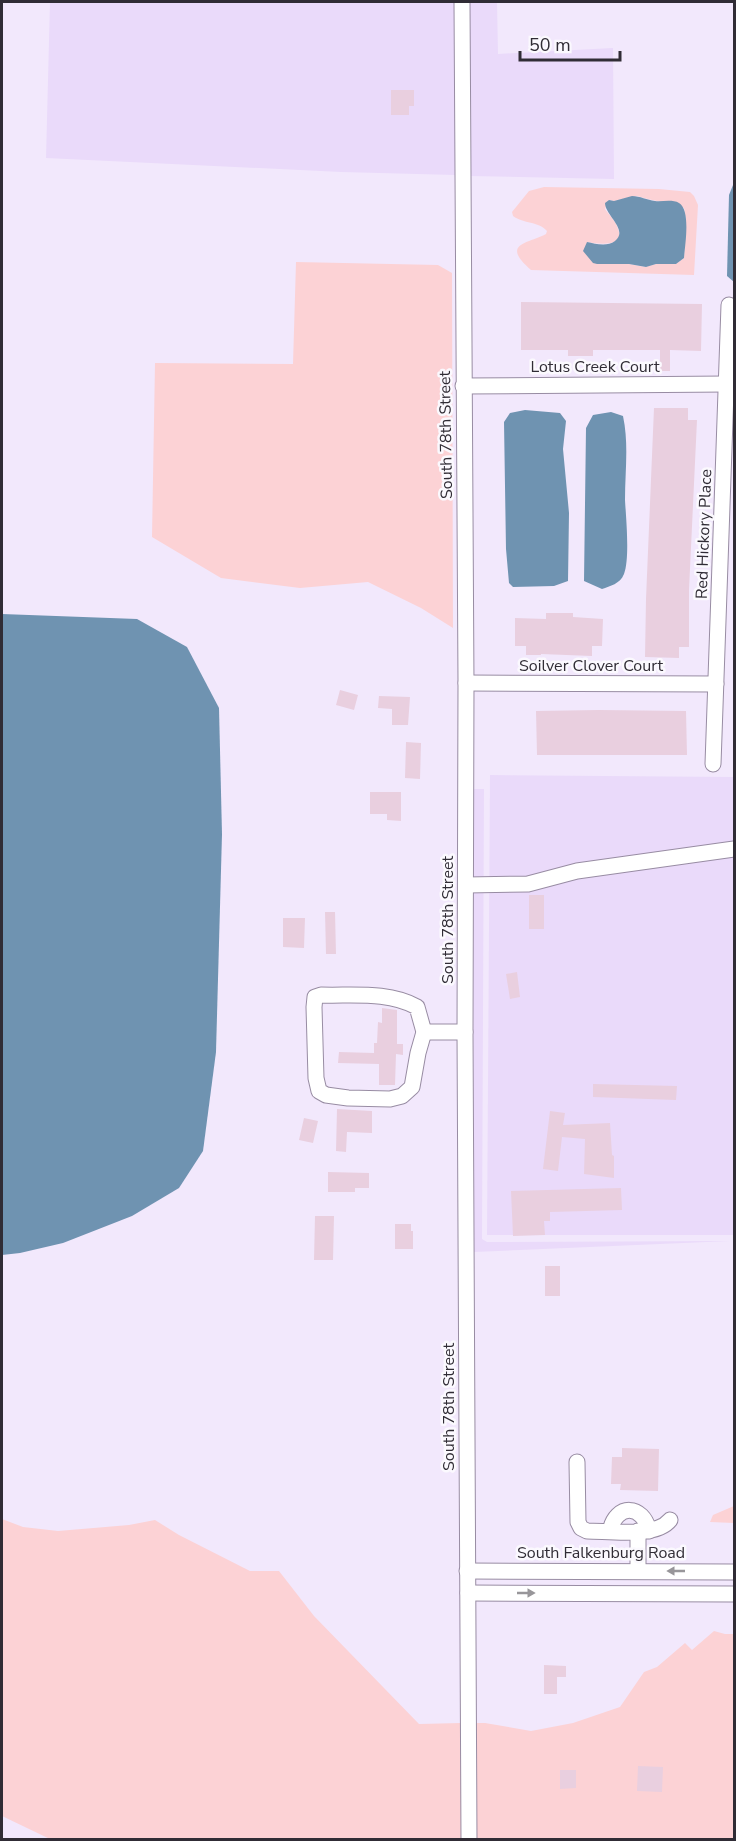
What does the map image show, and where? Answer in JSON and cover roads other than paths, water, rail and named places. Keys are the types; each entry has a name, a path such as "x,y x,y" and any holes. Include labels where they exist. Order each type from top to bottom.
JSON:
{"street":[{"name":"South 78th Street","path":"462,2 469,1839"},
{"name":"Red Hickory Place","path":"713,764 729,305"},
{"name":"Lotus Creek Court","path":"463,386 727,384"},
{"name":"Soilver Clover Court","path":"466,683 716,684"},
{"path":"466,885 528,884 577,871 735,849"},
{"path":"321,995 389,996 405,1000 417,1007 424,1032 412,1087 402,1096 390,1099 348,1098 326,1095 319,1091 316,1078 315,998 321,995"},
{"path":"424,1032 465,1032"},
{"path":"577,1462 578,1522 581,1528 587,1531 644,1531 666,1525 670,1520"},
{"path":"638,1571 644,1531"},
{"name":"South Falkenburg Road","path":"467,1571 735,1572"},
{"path":"468,1593 735,1594"}],"water":[{"path":"733,185 734,282 727,276 729,195"},
{"path":"632,196 655,201 673,201 683,207 686,220 684,258 676,264 656,264 646,267 629,264 597,264 593,263 583,251 587,242 612,243 619,237 618,227 605,203 609,200 614,201"},
{"path":"525,410 560,413 566,421 563,449 569,513 568,581 554,586 513,587 509,583 506,549 504,422 510,413"},
{"path":"611,412 623,416 625,426 627,558 624,574 620,580 602,589 584,581 586,428 593,415"},
{"path":"2,614 137,619 187,647 219,708 222,834 216,1052 203,1151 179,1188 132,1216 63,1243 2,1255"}]}
